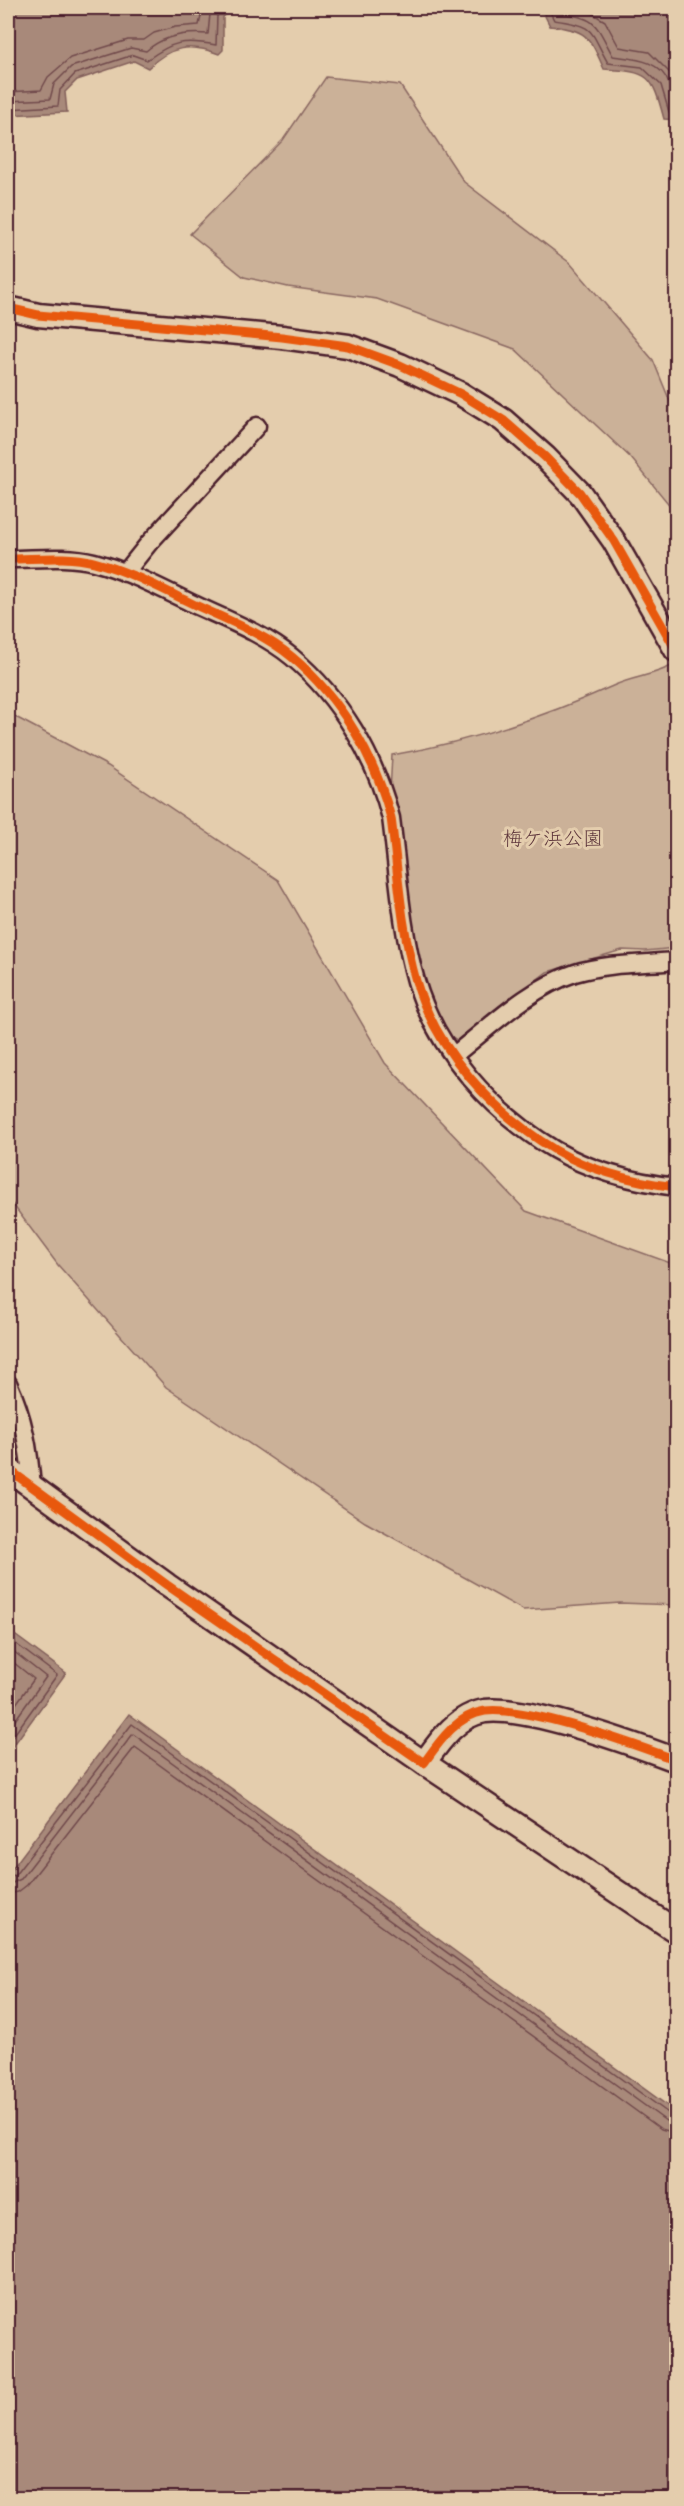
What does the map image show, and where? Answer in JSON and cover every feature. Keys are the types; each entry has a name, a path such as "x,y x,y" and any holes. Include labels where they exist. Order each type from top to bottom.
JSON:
{"street":[{"path":"8,308 38,315 282,337 348,346 400,365 461,394 503,420 545,457 580,493 614,541 676,650"},
{"path":"125,573 149,543 257,426"},
{"path":"8,559 76,559 94,562 125,573 270,642 291,657 326,691 339,708 372,764 384,792 391,818 416,980 438,1035 453,1056 509,1116 555,1150 593,1167 633,1180 676,1187"},
{"path":"453,1056 513,1008 575,973 600,968 676,961"},
{"path":"8,1383 21,1412 28,1438 32,1487"},
{"path":"8,1469 167,1585 424,1763 676,1931"},
{"path":"424,1763 445,1734 461,1720 484,1711 526,1714 676,1760"}],"green space":[{"path":"326,77 400,85 464,182 570,263 653,360 676,416 676,513 631,458 515,349 377,299 288,287 244,277 190,234 283,140"},
{"name":"梅ケ浜公園","path":"675,664 676,948 645,951 622,950 547,972 457,1040 445,1033 433,1009 407,935 390,793 392,755 478,736 506,727"},
{"path":"8,713 108,766 278,880 385,1063 526,1211 676,1265 676,1605 620,1603 523,1610 365,1522 166,1387 58,1265 8,1198"},
{"path":"8,1423 24,1436 23,1466 8,1466"}],"water":[{"path":"8,8 234,8 223,17 223,50 219,54 199,48 190,48 172,51 148,68 134,61 77,80 65,92 67,112 8,115"},
{"path":"541,8 676,8 676,120 664,119 656,93 647,78 631,72 604,69 595,49 586,37 572,30 550,26"},
{"path":"8,1630 66,1673 8,1753"},
{"path":"129,1714 676,2112 676,2498 8,2498 8,1874"}],"cycle path":[{"path":"8,308 38,315 282,337 348,346 400,365 461,394 503,420 545,457 580,493 614,541 676,650"},
{"path":"8,559 73,559 94,562 119,570 256,634 281,648 310,673 341,710 366,751 376,773 391,818 403,921 416,981 425,1007 452,1055 470,1078 510,1118 555,1150 583,1164 614,1174 676,1187"},
{"path":"8,1469 167,1585 424,1763 457,1724 485,1711 527,1714 553,1720 676,1760"}]}
